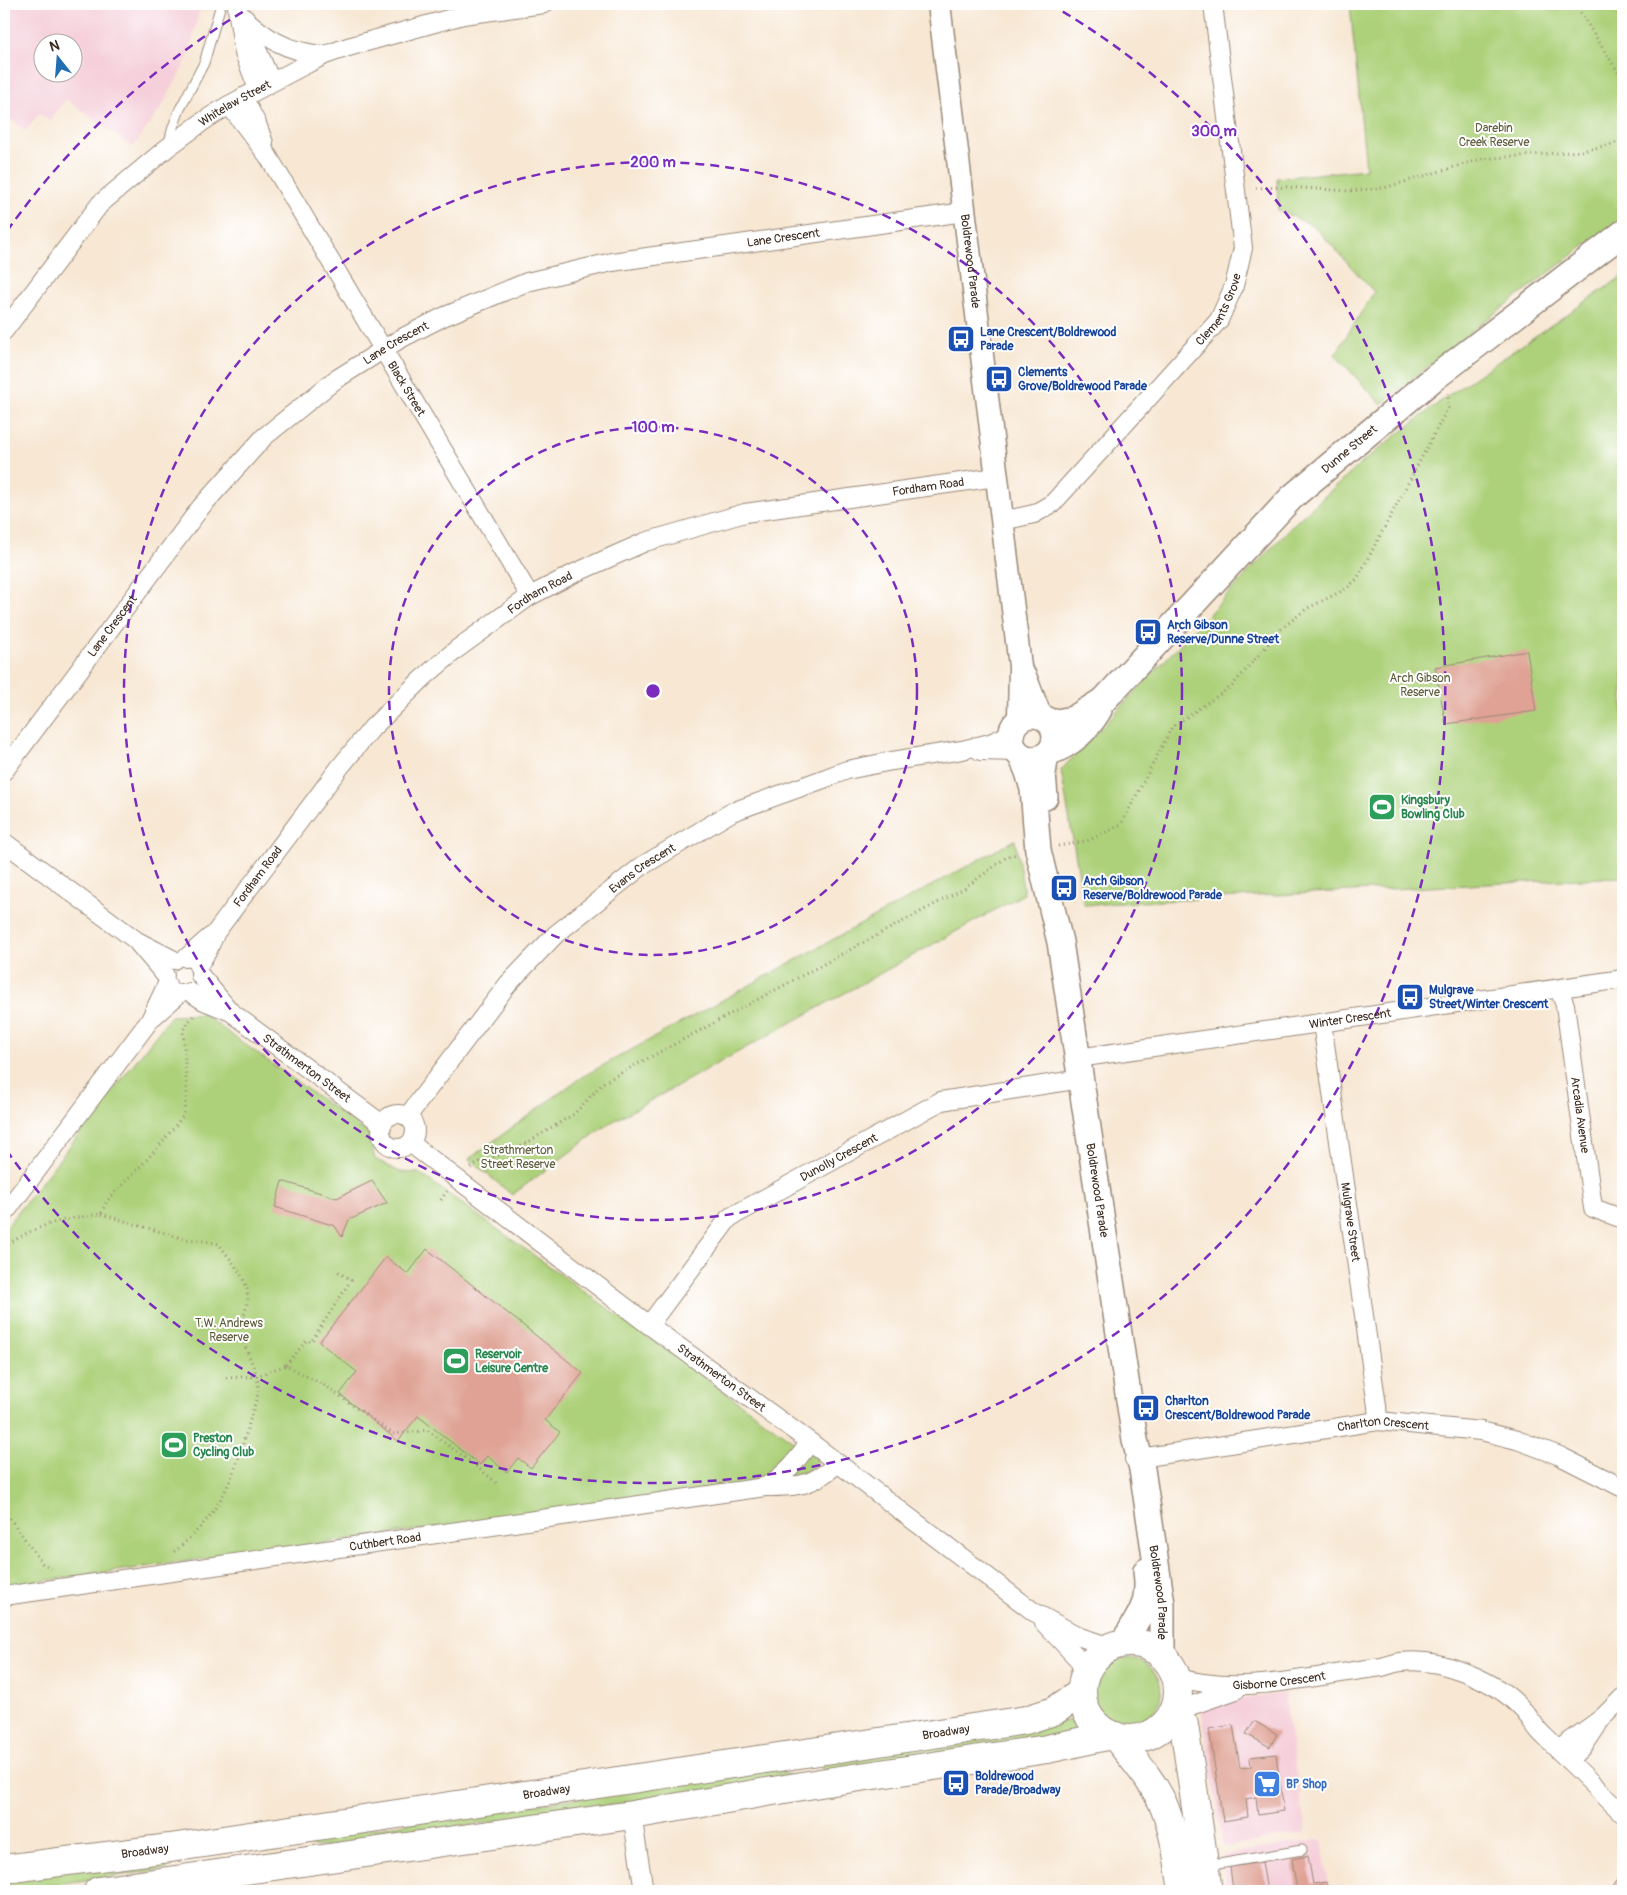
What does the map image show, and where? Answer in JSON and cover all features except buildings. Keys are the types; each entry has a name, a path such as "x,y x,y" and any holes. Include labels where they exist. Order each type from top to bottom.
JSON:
{"main road":[{"name":"Dunne Street","path":"1048,754 1069,744 1082,732 1093,720 1105,699 1292,497 1433,379 1623,233"},
{"name":"Dunne Street","path":"1026,733 1073,719 1105,699"},
{"name":"Boldrewood Parade","path":"1046,848 1042,773 1056,737 1026,733 1028,772 1046,848 1136,1452 1162,1604 1169,1666"},
{"path":"1026,733 1034,760 1048,754"},
{"name":"Boldrewood Parade","path":"1117,1645 1144,1608 1148,1581 1133,1468 1136,1452"},
{"path":"98,1891 632,1815 1047,1749 1113,1736 1125,1739 1146,1736 1163,1725 1175,1707 1178,1687 1169,1666 1143,1645 1117,1645 1096,1658 1084,1682 1083,1701 1090,1718 1096,1725 1113,1736 1141,1769 1197,1862"},
{"name":"Broadway","path":"4,1869 170,1848 1026,1720 1054,1711 1084,1682"},
{"path":"1175,1707 1184,1725 1197,1862 1183,1891"},
{"path":"795,1754 820,1784"},
{"path":"170,1848 187,1878"}],"street":[{"name":"Whitelaw Street","path":"4,331 100,204 167,148 205,120 250,93 325,55 463,15 544,4"},
{"name":"Boldrewood Parade","path":"939,4 1020,666 1026,733"},
{"name":"Clements Grove","path":"1002,521 1034,514 1053,503 1220,320 1234,286 1243,248 1214,4"},
{"name":"Black Street","path":"236,8 267,38 304,53 325,55"},
{"name":"Black Street","path":"236,8 253,40 250,93 244,126 268,156 530,596"},
{"name":"Lane Crescent","path":"4,771 207,500 264,437 335,380 382,349 443,317 527,282 612,262 964,212"},
{"name":"Fordham Road","path":"4,1214 150,1020 185,978 216,932 340,767 372,728 457,648 530,596 575,572 645,542 746,513 996,477"},
{"name":"Evans Crescent","path":"407,1118 508,984 556,934 642,866 738,810 847,770 962,750 1026,733"},
{"name":"Strathmerton Street","path":"4,842 382,1124"},
{"name":"Strathmerton Street","path":"185,978 231,1012"},
{"name":"Winter Crescent","path":"1079,1068 1322,1024 1623,979"},
{"name":"Arcadia Avenue","path":"1559,989 1565,1005 1593,1208 1623,1219"},
{"name":"Mulgrave Street","path":"1322,1024 1378,1421"},
{"name":"Dunolly Crescent","path":"649,1325 729,1218 941,1101 1079,1068"},
{"path":"396,1115 407,1118 415,1132 410,1143 401,1148 396,1148 386,1144 381,1135 382,1124 396,1115"},
{"name":"Strathmerton Street","path":"410,1143 649,1325 810,1442 1034,1612 1080,1637 1117,1645"},
{"name":"Charlton Crescent","path":"1136,1452 1378,1421 1480,1431 1517,1440 1560,1456 1623,1488"},
{"name":"Cuthbert Road","path":"765,1487 792,1467 810,1442"},
{"name":"Cuthbert Road","path":"4,1596 243,1561 522,1524 765,1487 795,1487 825,1474 837,1464"},
{"name":"Strathmerton Street","path":"1034,1612 1078,1659 1084,1682"},
{"name":"Gisborne Crescent","path":"1169,1666 1196,1683 1248,1686 1382,1667 1399,1662 1413,1661 1453,1668 1475,1676 1498,1688 1522,1708 1539,1732 1623,1814"},
{"path":"1175,1707 1193,1705 1248,1686"},
{"path":"1564,1756 1623,1697"},
{"path":"632,1815 644,1891"}],"lane":[{"path":"167,148 173,127 204,63 221,4"},
{"path":"1197,1862 1302,1850"}],"path":[{"path":"1575,4 1623,80"},
{"path":"1256,188 1286,187 1349,191 1384,188 1481,158 1582,151 1613,144 1623,138"},
{"path":"441,1200 455,1178 481,1161 515,1150 574,1114 604,1082 965,888 1008,856 1086,841 1121,825 1172,727 1232,686 1280,630 1306,609 1346,589 1357,579 1448,408 1449,395 1442,385 1433,379"},
{"path":"101,1214 108,1201 184,1116 187,1094 183,1030 185,978"},
{"path":"4,1247 15,1239 49,1223 64,1218 101,1214 185,1240 219,1244 247,1288 248,1301 243,1318 242,1332 257,1376 259,1384 258,1394 234,1472 225,1492 214,1511 177,1550 167,1556"},
{"path":"226,1378 257,1376 286,1365 307,1340 311,1342 351,1280 336,1271"},
{"path":"286,1365 327,1387 393,1434 406,1434 427,1430 467,1458 498,1484"},
{"path":"4,1510 42,1563 50,1569 60,1572"}],"shaded area":[{"path":"4,4 201,4 188,58 161,108 133,147 66,99 50,121 39,113 26,131 4,114"},
{"path":"1284,1693 1306,1833 1223,1847 1201,1706"},
{"path":"1322,1839 1329,1891 1228,1891 1222,1855"}],"green space":[{"name":"Darebin Creek Reserve","path":"1350,4 1613,4 1623,21 1623,217 1477,327 1381,404 1335,355 1374,292 1314,226 1278,210 1277,178 1366,169"},
{"name":"Arch Gibson Reserve","path":"1623,276 1623,875 1621,877 1084,905 1061,770 1297,521 1371,455 1449,395"},
{"name":"Strathmerton Street Reserve","path":"1015,840 1024,894 608,1124 512,1195 469,1159 580,1078"},
{"name":"T.W. Andrews Reserve","path":"203,1014 369,1134 375,1159 400,1172 419,1173 818,1459 813,1466 797,1477 769,1483 4,1586 4,1230 171,1016"},
{"path":"1127,1658 1140,1661 1151,1668 1158,1679 1161,1692 1158,1705 1151,1716 1140,1723 1127,1726 1114,1723 1103,1716 1096,1705 1093,1692 1096,1679 1103,1668 1114,1661"},
{"path":"1071,1720 1081,1733 824,1772 816,1759 1025,1730"},
{"path":"771,1769 798,1778 321,1847 273,1843"},
{"path":"161,1861 168,1869 4,1891 4,1879 82,1868 97,1871"}],"place":[{"name":"Lane Crescent/Boldrewood Parade","path":"961,339"},
{"name":"Clements Grove/Boldrewood Parade","path":"999,379"},
{"name":"Arch Gibson Reserve/Dunne Street","path":"1148,632"},
{"name":"Kingsbury Bowling Club","path":"1382,807"},
{"name":"Arch Gibson Reserve/Boldrewood Parade","path":"1064,888"},
{"name":"Mulgrave Street/Winter Crescent","path":"1410,997"},
{"name":"Reservoir Leisure Centre","path":"456,1361"},
{"name":"Charlton Crescent/Boldrewood Parade","path":"1146,1408"},
{"name":"Preston Cycling Club","path":"174,1445"},
{"name":"Boldrewood Parade/Broadway","path":"956,1783"},
{"name":"BP Shop","path":"1267,1784"}]}
